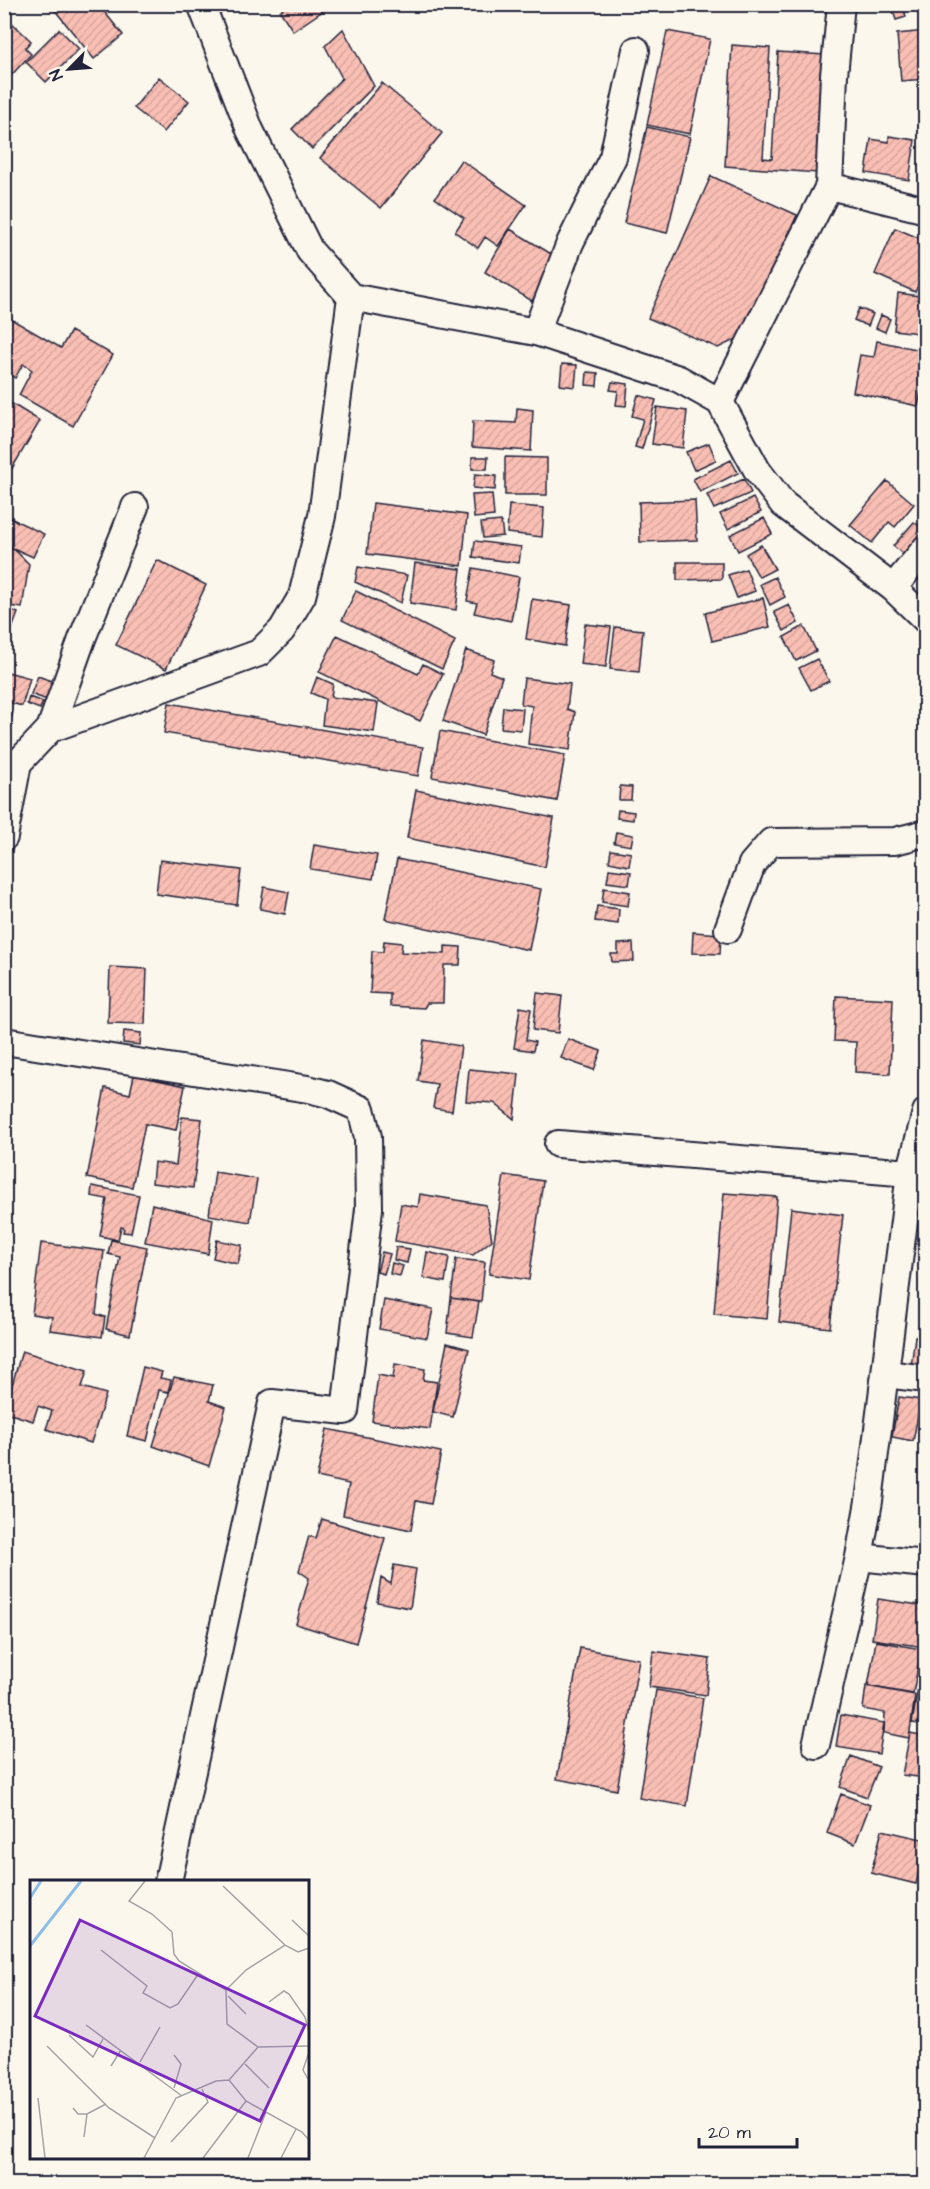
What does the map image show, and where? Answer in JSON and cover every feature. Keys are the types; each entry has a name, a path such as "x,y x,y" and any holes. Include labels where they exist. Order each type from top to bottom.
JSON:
{"street":[{"path":"201,4 250,130 310,251 351,297 536,332 680,379 720,402 757,470 783,504 893,588 926,620"},
{"path":"720,402 829,186 834,75 841,4"},
{"path":"536,332 570,243 613,157 636,50"},
{"path":"829,186 926,210"},
{"path":"4,837 11,761 50,729 259,653 282,630 302,596 322,516 351,297"},
{"path":"50,729 82,639 135,507"},
{"path":"893,588 926,548"},
{"path":"728,929 752,864 771,842 895,841 926,833"},
{"path":"4,1041 328,1094 361,1109 368,1137 369,1209 345,1411 272,1402 168,1880"},
{"path":"816,1745 859,1557 869,1501 910,1173 926,1112"},
{"path":"558,1144 910,1173"},
{"path":"886,1374 926,1379"},
{"path":"859,1557 926,1563"}],"building":[{"path":"60,4 98,4 123,35 94,59 54,9"},
{"path":"290,4 333,4 293,31 280,11"},
{"path":"903,4 906,17 896,20 891,5"},
{"path":"8,19 31,41 25,48 31,54 4,83 4,23"},
{"path":"59,29 79,49 46,82 26,62"},
{"path":"343,29 374,86 312,149 292,129 342,78 325,46"},
{"path":"667,31 710,39 690,134 647,125"},
{"path":"926,31 926,79 901,81 897,34"},
{"path":"732,45 770,48 763,158 772,159 778,52 825,55 818,173 725,166"},
{"path":"159,77 189,101 164,132 134,108"},
{"path":"382,83 442,133 381,208 320,158"},
{"path":"647,127 690,137 667,233 624,223"},
{"path":"889,136 915,140 909,180 866,173 871,139 889,142"},
{"path":"461,160 526,205 498,246 485,237 478,248 455,232 464,218 435,198"},
{"path":"711,176 797,215 743,336 718,348 648,318"},
{"path":"895,228 926,241 926,269 915,292 875,274"},
{"path":"510,229 558,258 532,301 485,272"},
{"path":"898,293 926,297 926,334 894,330"},
{"path":"859,308 873,314 868,326 854,320"},
{"path":"4,315 61,348 71,331 113,355 73,426 19,395 32,370 23,364 15,378 4,372"},
{"path":"881,315 890,319 885,332 876,328"},
{"path":"877,341 926,351 926,371 918,406 853,392 860,355 874,357"},
{"path":"562,364 577,365 575,387 560,385"},
{"path":"587,372 598,373 597,386 586,385"},
{"path":"612,382 628,384 626,406 616,405 618,391 610,390"},
{"path":"638,395 656,400 642,449 635,447 643,419 632,416"},
{"path":"9,402 40,421 4,482 4,410"},
{"path":"657,407 687,411 683,448 652,444"},
{"path":"517,408 533,410 531,451 472,447 473,421 516,423"},
{"path":"709,443 716,460 694,470 686,452"},
{"path":"472,457 488,457 487,469 472,469"},
{"path":"505,457 547,458 547,495 505,495"},
{"path":"731,460 738,473 700,492 693,479"},
{"path":"475,474 496,476 495,490 473,488"},
{"path":"744,479 751,493 714,509 707,495"},
{"path":"887,481 914,504 895,527 889,522 872,543 850,525"},
{"path":"492,494 494,516 474,518 472,495"},
{"path":"753,498 761,512 728,529 720,514"},
{"path":"695,500 697,540 640,542 639,502"},
{"path":"373,503 467,515 462,566 367,554"},
{"path":"509,505 544,508 542,537 507,533"},
{"path":"4,515 44,534 33,557 4,544"},
{"path":"764,518 772,534 738,551 730,535"},
{"path":"501,521 503,536 483,538 481,523"},
{"path":"914,522 926,531 926,542 910,560 893,546"},
{"path":"475,541 521,547 519,563 473,557"},
{"path":"761,545 775,569 759,577 746,554"},
{"path":"4,548 15,550 29,564 22,608 4,605"},
{"path":"157,560 206,585 166,669 116,645"},
{"path":"677,562 722,562 722,579 677,580"},
{"path":"415,563 461,569 456,610 410,603"},
{"path":"358,567 407,575 401,603 355,582"},
{"path":"473,568 519,577 511,621 474,613 477,603 467,601"},
{"path":"746,569 755,591 737,598 728,575"},
{"path":"775,577 785,597 770,605 760,584"},
{"path":"356,591 455,641 442,669 342,620"},
{"path":"763,598 770,627 712,641 705,613"},
{"path":"532,599 571,605 565,646 526,639"},
{"path":"789,605 798,623 784,631 774,612"},
{"path":"4,607 18,613 6,645 4,645"},
{"path":"585,624 611,627 606,667 580,664"},
{"path":"804,626 816,651 796,661 784,637"},
{"path":"615,627 643,630 639,672 610,669"},
{"path":"337,635 418,674 423,664 443,674 420,721 319,672"},
{"path":"466,650 494,660 490,672 502,677 483,735 443,721"},
{"path":"817,659 829,681 811,690 799,668"},
{"path":"4,671 30,678 22,706 4,701"},
{"path":"38,676 54,682 47,700 31,694"},
{"path":"317,677 333,684 331,697 378,703 374,732 322,725 325,699 311,693"},
{"path":"524,678 570,684 567,709 575,712 570,750 528,744 532,706 521,704"},
{"path":"29,697 43,702 40,709 27,704"},
{"path":"169,703 423,747 418,776 164,733"},
{"path":"503,707 523,709 521,730 501,728"},
{"path":"4,709 13,712 6,735 4,735"},
{"path":"440,731 565,755 557,801 432,777"},
{"path":"620,786 632,787 631,800 619,800"},
{"path":"416,790 554,818 545,867 407,838"},
{"path":"618,810 634,812 633,820 617,818"},
{"path":"616,832 633,835 631,846 614,843"},
{"path":"314,845 377,855 373,879 310,869"},
{"path":"611,850 631,853 629,866 609,862"},
{"path":"397,859 541,889 529,950 385,919"},
{"path":"160,860 241,870 237,905 156,894"},
{"path":"609,869 631,872 629,885 607,882"},
{"path":"264,887 289,892 285,914 260,909"},
{"path":"604,888 630,892 628,906 602,902"},
{"path":"597,906 619,909 618,924 595,921"},
{"path":"693,932 721,934 720,954 692,953"},
{"path":"384,941 402,943 401,952 445,954 445,946 461,947 460,965 444,965 443,1003 427,1003 424,1008 390,1006 390,994 370,993 372,951 383,952"},
{"path":"633,943 634,961 612,962 611,954 618,954 618,944"},
{"path":"110,967 147,969 145,1024 108,1023"},
{"path":"537,993 562,996 558,1033 533,1030"},
{"path":"836,996 893,999 890,1074 855,1072 856,1042 834,1041"},
{"path":"520,1007 531,1009 526,1040 535,1042 533,1051 514,1048"},
{"path":"124,1031 141,1033 140,1045 123,1043"},
{"path":"568,1039 601,1051 594,1070 561,1058"},
{"path":"424,1040 461,1046 452,1111 433,1108 437,1084 418,1081"},
{"path":"469,1069 519,1074 514,1119 494,1103 466,1101"},
{"path":"134,1075 185,1086 176,1130 145,1124 132,1187 87,1178 105,1088 130,1094"},
{"path":"182,1117 202,1119 193,1188 152,1183 154,1162 176,1165"},
{"path":"215,1172 257,1179 250,1222 209,1215"},
{"path":"504,1175 543,1181 529,1280 489,1274"},
{"path":"92,1186 139,1195 131,1233 123,1232 124,1228 121,1227 118,1240 100,1236 107,1199 91,1196"},
{"path":"724,1193 777,1197 767,1319 714,1314"},
{"path":"420,1194 486,1205 492,1240 473,1255 395,1241 401,1204 418,1207"},
{"path":"152,1204 213,1219 208,1254 145,1242"},
{"path":"791,1208 843,1215 830,1328 779,1322"},
{"path":"111,1240 147,1247 130,1335 106,1329 120,1257 108,1254"},
{"path":"217,1240 242,1245 238,1264 213,1258"},
{"path":"41,1243 104,1251 96,1314 105,1317 102,1337 50,1330 52,1317 32,1314"},
{"path":"396,1247 410,1249 407,1263 394,1260"},
{"path":"382,1252 390,1254 384,1274 377,1272"},
{"path":"427,1252 449,1257 445,1282 423,1278"},
{"path":"456,1259 485,1262 481,1302 451,1298"},
{"path":"392,1263 403,1266 400,1276 390,1274"},
{"path":"451,1298 479,1302 473,1337 447,1333"},
{"path":"384,1300 433,1309 427,1338 379,1329"},
{"path":"915,1336 926,1337 926,1369 911,1367"},
{"path":"447,1343 469,1349 453,1417 433,1412"},
{"path":"22,1351 87,1371 82,1387 106,1394 91,1443 46,1429 52,1411 38,1406 33,1421 4,1412"},
{"path":"395,1364 425,1369 423,1380 437,1382 430,1429 372,1421 378,1375 393,1378"},
{"path":"143,1367 162,1372 160,1378 171,1380 168,1392 159,1390 147,1441 127,1436"},
{"path":"174,1377 213,1385 209,1401 226,1407 209,1466 153,1446"},
{"path":"899,1397 921,1400 913,1441 892,1437"},
{"path":"327,1429 441,1452 431,1504 416,1501 411,1530 343,1515 349,1484 317,1477"},
{"path":"322,1519 385,1538 356,1643 296,1624 309,1578 299,1571 309,1536 316,1538"},
{"path":"394,1565 416,1569 410,1608 377,1602 381,1578 391,1584"},
{"path":"878,1599 926,1606 924,1647 872,1639"},
{"path":"876,1641 921,1649 913,1694 868,1686"},
{"path":"926,1642 926,1725 912,1723"},
{"path":"580,1648 639,1659 617,1790 557,1779"},
{"path":"653,1651 710,1659 706,1695 649,1687"},
{"path":"866,1686 915,1695 909,1738 884,1733 885,1713 863,1709"},
{"path":"656,1690 703,1698 687,1806 639,1798"},
{"path":"841,1715 884,1723 879,1754 836,1747"},
{"path":"910,1733 926,1736 926,1778 902,1775"},
{"path":"851,1756 879,1767 867,1797 840,1787"},
{"path":"841,1794 870,1805 855,1844 827,1833"},
{"path":"882,1830 926,1840 916,1884 871,1873"}]}
